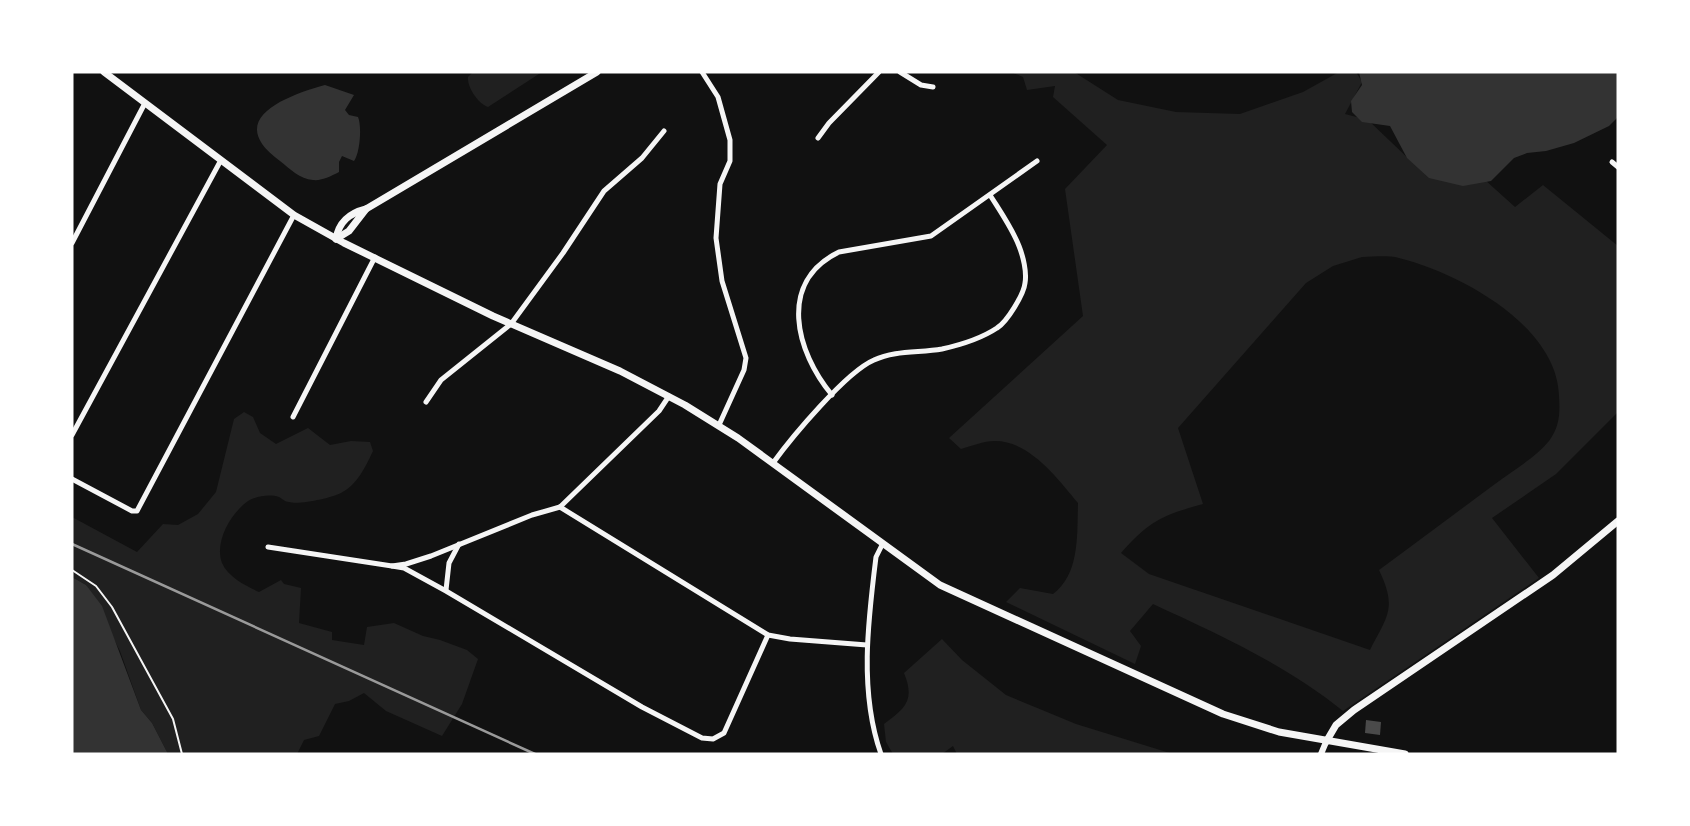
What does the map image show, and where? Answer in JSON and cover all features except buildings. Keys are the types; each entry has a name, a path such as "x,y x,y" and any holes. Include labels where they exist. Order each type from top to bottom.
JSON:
{"main road":[{"path":"104,72 295,215 336,239 511,324 620,371 669,396 719,425 940,585 1201,706 1258,726 1326,742 1405,754"},
{"path":"336,239 349,231 366,209 597,72"},
{"path":"1326,742 1336,725 1354,710 1553,575 1618,521"}],"street":[{"path":"702,72 721,104 730,140 730,161 720,184 716,238 722,281 746,358 744,370 719,425"},
{"path":"818,138 879,72"},
{"path":"900,72 921,85 933,87"},
{"path":"72,243 145,103"},
{"path":"426,402 441,380 511,324 564,253 604,191 642,158 664,131"},
{"path":"72,435 221,160"},
{"path":"832,395 806,349 799,328 800,298 813,272 829,257 839,252 931,236 1037,161"},
{"path":"1612,162 1618,167"},
{"path":"774,464 832,395 855,372 873,360 896,354 941,349 966,342 999,327 1015,306 1026,284 1020,248 1010,226 990,195"},
{"path":"72,479 136,512 295,215"},
{"path":"292,416 375,257"},
{"path":"392,566 406,564 560,507 659,411 669,396"},
{"path":"560,507 768,635 867,645"},
{"path":"446,590 449,563 459,544"},
{"path":"881,754 873,727 867,645 876,557 882,545"},
{"path":"268,547 404,568 446,590 642,707 699,737 713,739 724,733 768,635"},
{"path":"1321,754 1326,742"}],"path":[{"path":"72,570 96,586 112,607 173,719 182,754"}],"shaded area":[{"path":"473,72 542,72 488,107 477,99 471,90 468,77"},
{"path":"1011,72 1074,72 1118,100 1176,112 1240,114 1303,92 1339,72 1356,72 1362,82 1345,114 1368,120 1413,163 1485,180 1515,207 1543,185 1618,246 1618,412 1556,474 1492,518 1539,578 1343,711 1275,665 1153,604 1130,631 1141,646 1135,664 1006,602 1020,588 1053,594 1062,586 1073,565 1078,503 1042,463 1019,447 994,441 961,449 949,438 1083,316 1065,189 1107,145 1053,97 1055,86 1027,90 1023,77","holes":["1362,257 1394,257 1423,265 1449,276 1501,306 1523,325 1542,347 1554,370 1559,396 1555,430 1537,453 1379,570 1389,603 1386,619 1370,650 1149,574 1121,553 1149,526 1177,512 1203,504 1178,428 1306,283 1333,266"]},
{"path":"1359,72 1618,72 1618,117 1609,126 1574,143 1514,158 1491,181 1463,186 1429,178 1407,158 1390,126 1362,122 1352,112 1351,101 1362,85"},
{"path":"325,85 354,95 345,110 349,115 358,117 359,146 354,161 342,156 339,172 313,180 295,173 280,161 264,146 257,133 259,122 266,112 278,103"},
{"path":"244,412 253,417 260,433 276,444 308,428 330,445 351,441 370,442 373,451 356,480 347,490 336,495 300,503 288,502 279,497 259,497 242,506 230,520 220,546 222,563 228,573 259,592 281,580 284,584 301,588 299,623 332,632 332,640 364,645 367,627 394,623 423,636 467,650 478,659 462,704 442,736 386,711 364,693 349,701 335,704 319,736 304,740 297,754 168,754 152,723 141,710 120,651 86,585 72,577 72,517 137,552 163,524 178,525 198,514 216,492 234,419"},
{"path":"72,577 86,585 102,606 141,710 152,723 168,754 72,754"},
{"path":"942,639 962,660 1006,695 1076,724 1173,754 957,754 953,746 942,754 893,754 886,742 884,724 906,703 909,690 904,673"}],"railway":[{"path":"72,544 535,754"}]}
